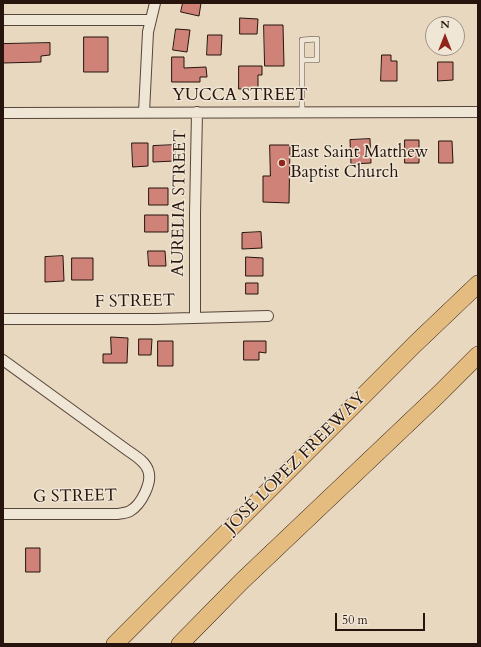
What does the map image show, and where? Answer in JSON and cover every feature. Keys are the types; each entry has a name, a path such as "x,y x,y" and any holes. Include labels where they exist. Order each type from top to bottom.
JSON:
{"highway":[{"name":"JOSÉ LÓPEZ FREEWAY","path":"115,644 415,344 478,284"},
{"path":"180,644 242,581 478,355"}],"street":[{"path":"144,112 148,32 155,3"},
{"path":"3,20 151,20"},
{"name":"AURELIA STREET","path":"195,318 197,112"},
{"name":"YUCCA STREET","path":"3,113 478,112"},
{"name":"F STREET","path":"3,319 156,319 268,316"},
{"name":"G STREET","path":"3,360 137,458 148,469 149,477 148,487 134,508 129,512 118,514 3,514"}],"lane":[{"path":"302,60 317,60 317,39 302,40 302,60 302,112"}],"building":[{"path":"183,3 201,3 199,16 181,12"},
{"path":"240,18 258,19 257,34 240,34"},
{"path":"264,25 283,25 284,66 265,66"},
{"path":"176,29 190,30 187,52 173,50"},
{"path":"208,35 222,35 221,55 207,55"},
{"path":"84,37 108,37 108,72 84,72"},
{"path":"50,43 50,55 41,56 41,62 3,63 3,44"},
{"path":"382,55 391,55 391,61 397,61 397,81 381,81"},
{"path":"172,57 184,57 184,68 206,67 207,77 200,77 200,82 172,82"},
{"path":"438,62 453,62 453,80 438,81"},
{"path":"239,66 262,66 262,75 258,75 258,89 239,89"},
{"path":"370,139 371,163 351,164 350,140"},
{"path":"405,140 419,140 419,163 405,163"},
{"path":"439,141 452,141 453,163 439,163"},
{"path":"132,143 148,143 148,166 133,167"},
{"path":"175,145 175,161 153,162 153,146"},
{"path":"270,145 290,145 289,203 263,202 263,176 270,176"},
{"path":"149,188 168,188 168,205 149,205"},
{"path":"145,215 168,215 168,232 145,232"},
{"path":"261,232 262,248 242,249 242,233"},
{"path":"148,251 165,251 166,266 149,266"},
{"path":"63,256 64,281 45,282 45,257"},
{"path":"246,257 263,258 263,276 246,276"},
{"path":"72,258 93,258 93,280 72,280"},
{"path":"246,283 258,283 258,294 246,294"},
{"path":"111,337 128,338 127,363 103,363 103,354 111,354"},
{"path":"139,339 152,339 151,355 139,355"},
{"path":"158,341 173,341 173,366 158,366"},
{"path":"244,341 266,341 266,353 259,352 259,360 244,360"},
{"path":"26,548 40,548 40,572 26,572"}],"place":[{"name":"East Saint Matthew Baptist Church","path":"282,163"}]}
